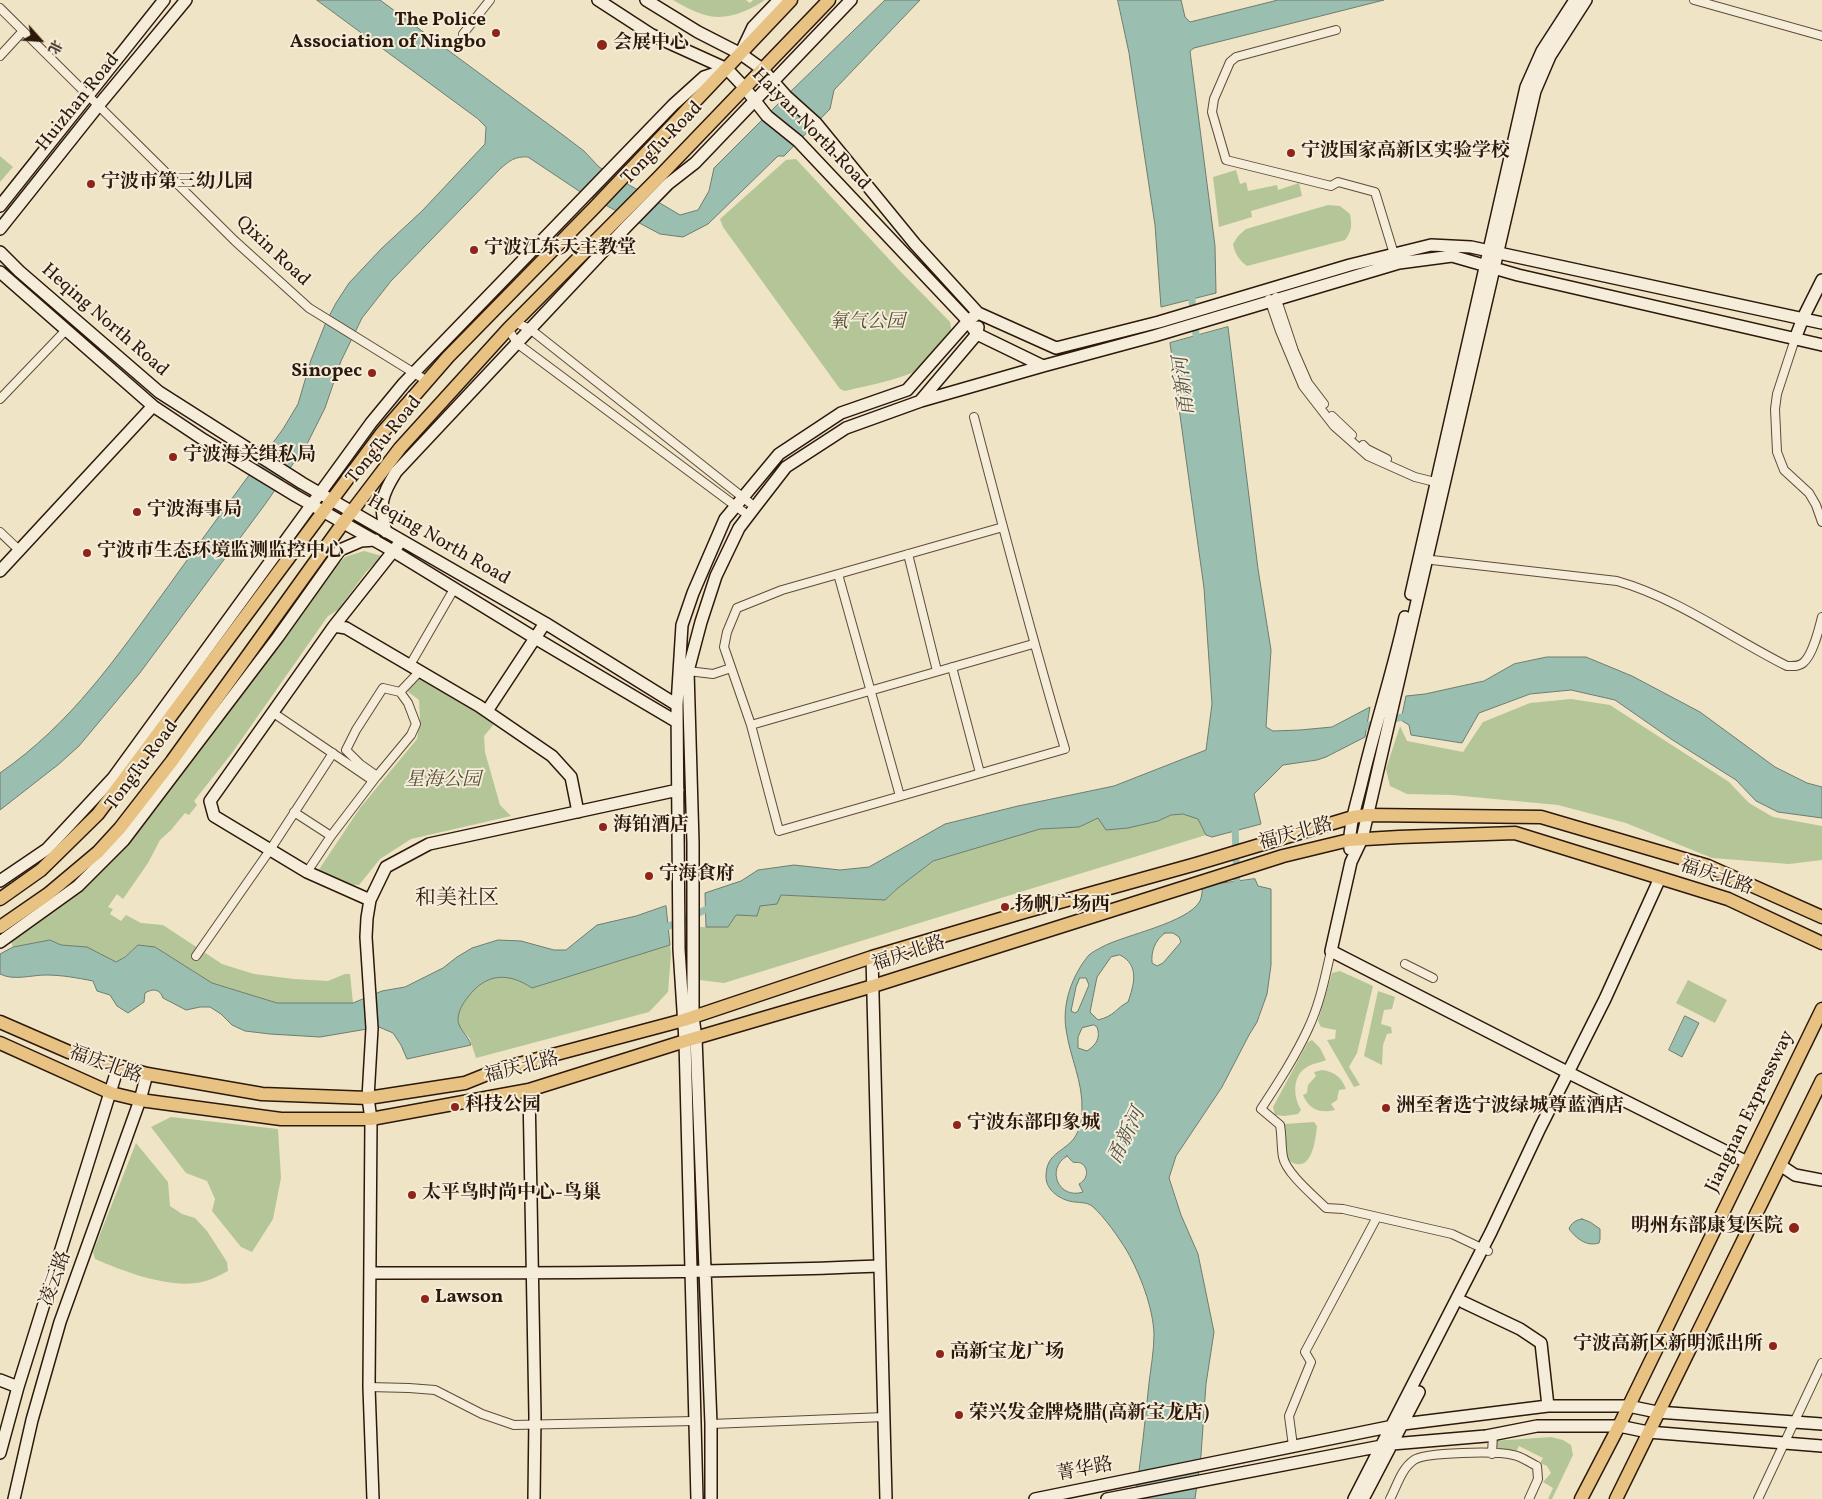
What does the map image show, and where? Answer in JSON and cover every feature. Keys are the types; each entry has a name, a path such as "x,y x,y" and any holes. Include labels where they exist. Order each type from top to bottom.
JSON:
{"main road":[{"name":"Huizhan Road","path":"0,206 164,0"},
{"name":"Huizhan Road","path":"0,229 186,0"},
{"name":"Haiyan North Road","path":"598,0 652,35 727,70 744,87 767,116 798,142 968,321 978,334"},
{"name":"Haiyan North Road","path":"646,0 698,32 741,54 762,69 773,83 816,123 916,244 978,313"},
{"path":"741,54 753,28 779,0"},
{"name":"TongTu Road","path":"0,899 40,870 98,814 326,496 448,357 727,70 791,0"},
{"name":"TongTu Road","path":"4,925 75,872 120,828 172,761 343,523 400,448 511,325 649,196 744,87 829,0"},
{"path":"649,196 695,163 851,0"},
{"path":"1355,840 1367,815 1393,705 1423,558 1490,267 1526,87 1542,51 1575,0"},
{"path":"1493,252 1535,91 1550,56 1586,0"},
{"path":"326,496 371,423 415,372 673,106 704,77 727,70"},
{"path":"386,532 382,504 384,492 396,472 518,344 621,223"},
{"path":"978,313 1056,348 1159,322 1350,265 1431,245 1471,247 1822,323"},
{"name":"Heqing North Road","path":"0,252 19,271 159,392 302,483 545,624 677,705"},
{"path":"688,1018 693,900 688,671 701,622 716,576 739,528 786,467 846,428 921,401 1160,334 1399,263 1452,256 1518,275 1822,345"},
{"name":"Heqing North Road","path":"0,272 152,406 296,496 393,551 677,722"},
{"path":"1795,339 1822,280"},
{"path":"711,1499 711,1424 705,1271 690,1040 679,937 677,705 682,625 693,593 726,520 779,454 841,413 907,390 968,321 978,313"},
{"path":"921,401 978,334 978,313"},
{"path":"978,334 1043,366"},
{"path":"0,571 152,406"},
{"path":"0,881 47,849 113,778 317,508"},
{"path":"4,940 78,886 124,840 278,637 340,550 361,541 374,540"},
{"path":"370,900 307,872 214,816 210,801 334,626 402,541"},
{"path":"1423,558 1373,736 1353,817 1355,840 1331,951 1747,1162"},
{"path":"488,711 545,624"},
{"path":"334,626 346,628 488,711 552,756 571,777 578,812"},
{"path":"373,1499 369,1387 370,1119 368,1098 372,1028 366,937 370,900 386,867 429,844 678,790"},
{"name":"福庆北路","path":"0,1022 69,1052 147,1074 262,1094 368,1098 465,1083 500,1068 688,1018 872,957 1353,817 1367,815 1541,817 1708,866 1822,917"},
{"name":"福庆北路","path":"0,1043 111,1093 140,1100 281,1119 370,1119 529,1090 873,986 1283,856 1355,840 1399,837 1514,834 1728,899 1822,943"},
{"path":"1363,1499 1397,1425 1571,1074 1664,879"},
{"path":"872,957 886,1499"},
{"name":"Jiangnan Expressway","path":"1580,1499 1619,1426 1822,1009"},
{"path":"690,1040 690,1271 697,1499"},
{"name":"凌云路","path":"0,1453 18,1386 118,1067"},
{"name":"凌云路","path":"14,1499 32,1420 60,1322 140,1100 147,1074"},
{"path":"1616,1499 1822,1080"},
{"path":"529,1090 536,1426 534,1499"},
{"path":"1780,1165 1795,1175 1822,1180"},
{"path":"1397,1425 1463,1302 1485,1249"},
{"path":"370,1273 705,1271 880,1266"},
{"path":"1463,1302 1520,1329 1540,1343 1548,1406"},
{"path":"0,1380 18,1386"},
{"name":"菁华路","path":"1034,1499 1397,1425 1548,1406 1628,1406 1658,1412 1822,1424"},
{"path":"1107,1499 1387,1446 1489,1435 1537,1426 1619,1426 1648,1432 1822,1446"},
{"path":"1354,1499 1387,1446"}],"street":[{"path":"462,34 490,0"},
{"path":"1694,0 1822,36"},
{"name":"Qixin Road","path":"0,8 235,241 309,308 427,381"},
{"path":"1336,30 1236,57 1230,62 1214,99 1212,112 1226,160 1331,186 1338,182 1375,192 1394,254"},
{"path":"0,56 23,31"},
{"path":"1270,289 1308,383 1334,419 1367,449 1410,471 1440,482"},
{"path":"511,325 530,329 740,502"},
{"path":"511,325 518,344 752,511"},
{"path":"0,399 66,330"},
{"path":"1795,339 1777,394 1775,409 1777,452 1784,470 1809,493 1816,504 1822,522"},
{"path":"974,417 1003,527 1033,644 1065,749 779,830 751,725 724,647 727,632 737,608 782,590 1003,527"},
{"path":"0,532 20,550"},
{"path":"908,554 937,672"},
{"path":"1423,558 1616,581 1632,586 1678,607 1787,666 1796,666 1804,662 1810,653 1822,617"},
{"path":"838,574 900,796"},
{"path":"400,692 415,668 454,589"},
{"path":"751,725 1033,644"},
{"path":"952,667 980,774"},
{"path":"688,671 713,674 731,668"},
{"path":"307,872 331,836 411,734 416,724 408,703 400,692 383,688 356,730 346,750 375,778"},
{"path":"272,712 333,753 375,778"},
{"path":"196,956 270,850 333,753"},
{"path":"294,812 331,836"},
{"path":"1331,951 1320,997 1309,1028 1261,1109 1280,1125 1283,1157 1287,1168 1326,1208 1343,1209 1452,1234 1485,1249"},
{"path":"1405,964 1433,978"},
{"path":"1293,1446 1289,1416 1311,1362 1305,1352 1377,1217"},
{"path":"1758,1499 1822,1363"},
{"path":"369,1387 435,1390 498,1421 514,1425 694,1421"},
{"path":"711,1424 884,1417"},
{"path":"1489,1435 1490,1454"},
{"path":"1390,1499 1403,1471 1414,1460 1427,1456 1454,1453 1513,1454 1537,1466 1538,1479 1529,1499"}],"green space":[{"path":"673,0 746,0 750,3 753,0 765,0 743,12 719,17 698,13"},
{"path":"0,156 13,167 0,182"},
{"name":"氧气公园","path":"796,159 950,322 951,339 944,352 931,363 896,379 845,391 840,389 723,227 720,219 786,160"},
{"path":"1236,170 1240,184 1246,182 1248,191 1277,185 1278,190 1299,183 1302,196 1251,211 1252,217 1219,227 1213,177"},
{"path":"1328,205 1340,206 1350,214 1351,228 1345,240 1247,266 1236,254 1233,244 1246,229"},
{"path":"364,551 382,556 366,572 338,610 328,616 232,753 194,801 197,805 189,815 185,813 160,840 148,863 123,899 117,894 108,907 113,909 110,914 121,921 126,915 141,923 163,925 222,964 254,974 328,981 345,974 350,974 353,1003 277,1003 212,983 155,947 138,945 123,958 115,962 87,947 61,945 50,940 13,947 11,942 45,918 108,864 161,802 331,572 345,557"},
{"name":"星海公园","path":"413,675 495,723 484,736 485,752 500,805 511,816 411,839 380,859 359,885 339,884 318,871 360,808 417,739 420,719 419,700 407,691"},
{"path":"1571,699 1610,705 1729,782 1749,803 1773,817 1822,826 1822,860 1789,864 1712,858 1626,823 1558,805 1452,795 1407,794 1390,786 1386,769 1400,726 1407,741 1463,752 1483,722 1530,703"},
{"path":"1183,814 1198,819 1206,835 724,983 700,980 698,927 728,927 736,915 757,916 760,906 781,895 885,900 933,861 1004,839 1040,829 1079,827 1098,818 1158,821 1171,815"},
{"path":"670,945 668,992 649,1012 476,1058 470,1039 460,1027 458,1018 463,1004 473,991 488,980 505,977 532,988"},
{"path":"1340,971 1373,986 1357,1053 1349,1067 1360,1085 1354,1087 1327,1040 1335,1039 1336,1030 1321,1027 1318,1021 1332,973"},
{"path":"1688,980 1727,1000 1715,1023 1676,1003"},
{"path":"1378,991 1395,997 1392,1009 1384,1010 1381,1024 1391,1027 1392,1033 1387,1034 1383,1045 1382,1065 1364,1056"},
{"path":"1312,1040 1320,1048 1326,1060 1309,1066 1302,1071 1296,1081 1296,1099 1301,1110 1298,1114 1275,1115 1273,1107 1308,1042"},
{"path":"1322,1070 1337,1075 1346,1089 1339,1090 1337,1100 1331,1104 1335,1110 1319,1111 1308,1104 1303,1095 1307,1093 1308,1085 1316,1076 1314,1072"},
{"path":"171,1117 278,1129 281,1178 273,1219 252,1252 241,1247 212,1211 215,1199 207,1181 186,1173 151,1127"},
{"path":"1314,1122 1317,1126 1310,1156 1301,1164 1286,1159 1285,1124"},
{"path":"136,1143 168,1182 170,1206 182,1214 195,1218 207,1231 227,1262 228,1271 202,1282 176,1283 134,1274 95,1259 93,1252"},
{"path":"1551,1437 1563,1440 1571,1445 1573,1455 1552,1499 1548,1499 1553,1488 1543,1482 1551,1473 1547,1466 1540,1463 1543,1458 1519,1446 1511,1454 1493,1454 1493,1441"}],"water":[{"path":"317,0 380,0 584,151 599,167 680,215 698,210 709,191 714,168 885,0 920,0 834,90 830,109 784,156 778,156 708,224 683,237 660,234 579,191 528,157 519,157 512,160 500,169 391,281 362,318 341,361 325,408 308,442 266,503 139,674 79,746 0,810 0,773 26,754 49,733 71,711 111,664 283,429 298,404 311,360 326,322 349,283 382,248 422,211 485,144 486,127 478,119"},
{"path":"1118,0 1181,0 1185,17 1190,22 1278,0 1384,0 1194,48 1190,51 1215,246 1216,293 1161,307 1155,225 1129,53"},
{"path":"1228,327 1258,569 1271,650 1266,727 1273,731 1332,727 1370,707 1365,737 1326,757 1283,765 1254,794 1261,824 1212,837 1206,835 1198,819 1183,814 1171,815 1158,821 1128,828 1106,830 1098,818 1079,827 1040,829 933,861 885,900 781,895 777,904 760,906 757,916 736,915 728,927 706,927 705,893 741,881 758,870 794,865 840,870 869,867 945,824 1018,806 1114,786 1206,750 1212,704 1204,588 1170,343"},
{"path":"1547,657 1586,657 1632,676 1700,712 1775,767 1807,783 1822,787 1822,818 1778,812 1756,801 1736,780 1671,739 1615,700 1571,690 1530,694 1479,713 1462,743 1411,735 1409,725 1401,720 1406,696 1425,694 1484,681 1514,664"},
{"path":"1255,879 1258,886 1271,889 1271,965 1267,994 1257,1022 1222,1087 1176,1156 1169,1178 1181,1215 1198,1254 1214,1332 1206,1384 1201,1455 1195,1499 1135,1499 1154,1346 1153,1324 1148,1302 1132,1260 1106,1221 1092,1206 1060,1197 1049,1187 1046,1177 1050,1160 1074,1139 1080,1127 1082,1099 1065,1019 1067,1000 1078,971 1089,955 1102,947 1183,916 1200,901 1203,886","holes":["1165,933 1173,933 1179,937 1181,942 1163,963 1157,966 1152,963 1152,954 1156,942","1120,955 1131,964 1134,976 1132,989 1128,1002 1112,1014 1098,1020 1090,1012 1097,977 1111,957","1080,978 1086,978 1089,985 1078,1011 1075,1013 1071,1011","1094,1025 1097,1027 1097,1041 1087,1051 1078,1048 1078,1037 1082,1028","1067,1156 1072,1162 1084,1165 1086,1174 1084,1180 1079,1184 1083,1192 1067,1192 1062,1188 1056,1175 1060,1162"]},
{"path":"666,906 670,945 532,988 506,977 490,979 475,989 464,1002 459,1012 459,1025 471,1045 407,1059 393,1033 379,1027 320,1037 245,1031 232,1025 221,1014 210,1007 186,1010 163,998 156,990 145,993 144,1002 128,1013 117,1006 110,995 97,991 93,981 58,976 11,977 0,974 0,954 13,947 50,940 61,945 87,947 116,962 125,957 138,945 155,947 212,983 277,1003 353,1003 382,991 405,987 443,968 472,948 498,940 521,941 554,950 566,950 597,925 636,916"},
{"path":"1685,1016 1699,1023 1682,1057 1669,1050"},
{"path":"1582,1219 1600,1229 1599,1243 1586,1243 1575,1236 1569,1229 1574,1222"}],"waterway":[{"name":"甬新河","path":"1191,292 1197,343"},
{"path":"1358,728 1410,715"},
{"name":"甬新河","path":"1235,824 1237,890"},
{"path":"660,930 714,906"}],"place":[{"name":"The Police Association of Ningbo","path":"496,33"},
{"name":"会展中心","path":"602,45"},
{"name":"宁波国家高新区实验学校","path":"1291,153"},
{"name":"宁波市第三幼儿园","path":"91,184"},
{"name":"宁波江东天主教堂","path":"474,250"},
{"name":"Sinopec","path":"372,373"},
{"name":"宁波海关缉私局","path":"173,457"},
{"name":"宁波海事局","path":"137,512"},
{"name":"宁波市生态环境监测监控中心","path":"87,553"},
{"name":"海铂酒店","path":"603,827"},
{"name":"宁海食府","path":"649,876"},
{"name":"扬帆广场西","path":"1005,907"},
{"name":"科技公园","path":"455,1107"},
{"name":"洲至奢选宁波绿城尊蓝酒店","path":"1386,1108"},
{"name":"宁波东部印象城","path":"957,1125"},
{"name":"太平鸟时尚中心-鸟巢","path":"412,1195"},
{"name":"明州东部康复医院","path":"1794,1228"},
{"name":"Lawson","path":"425,1299"},
{"name":"宁波高新区新明派出所","path":"1773,1346"},
{"name":"高新宝龙广场","path":"940,1354"},
{"name":"荣兴发金牌烧腊(高新宝龙店)","path":"959,1415"}],"district":[{"name":"和美社区","path":"457,900"}]}
